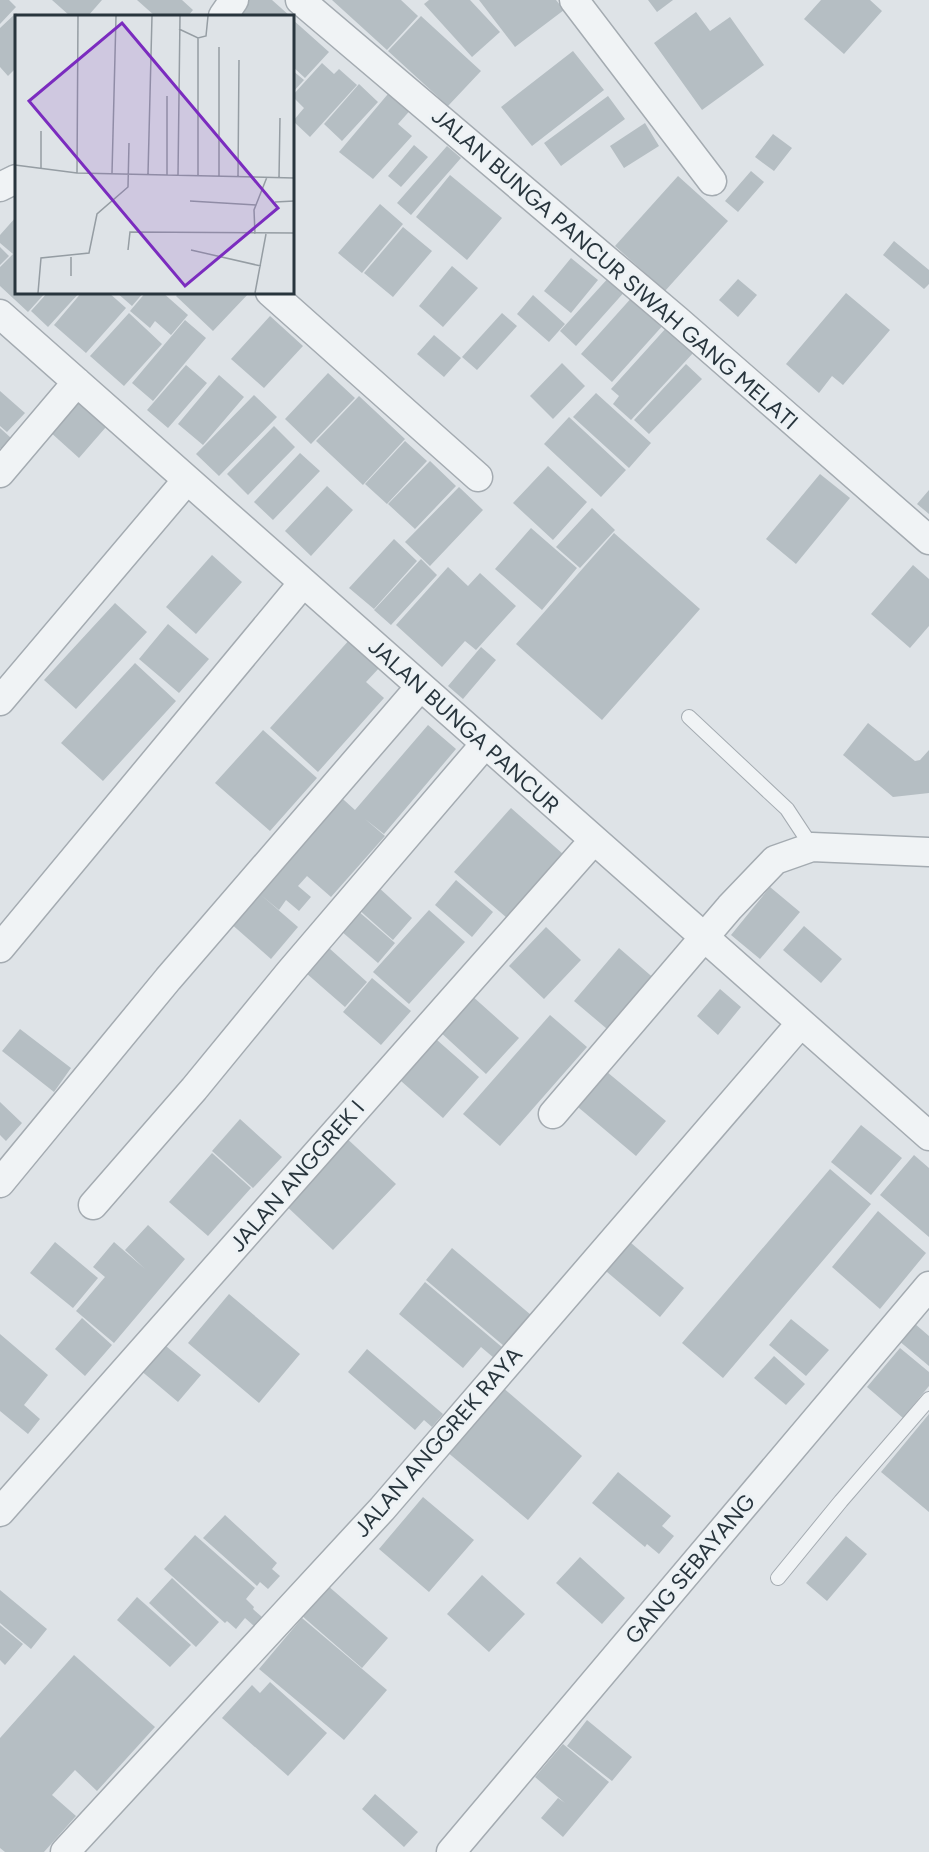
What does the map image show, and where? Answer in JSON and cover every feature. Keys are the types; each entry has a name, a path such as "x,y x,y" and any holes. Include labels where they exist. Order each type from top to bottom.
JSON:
{"street":[{"path":"224,15 234,0"},
{"name":"JALAN BUNGA PANCUR SIWAH GANG MELATI","path":"300,0 677,320 929,540"},
{"path":"574,0 712,181"},
{"path":"0,187 15,180"},
{"path":"272,294 477,477"},
{"name":"JALAN BUNGA PANCUR","path":"0,314 929,1136"},
{"path":"0,473 77,382"},
{"path":"0,701 187,480"},
{"path":"0,948 303,583"},
{"path":"0,1183 168,979 420,687"},
{"path":"93,1205 485,744"},
{"name":"JALAN ANGGREK I","path":"0,1512 594,840"},
{"path":"553,1114 730,907 775,860 812,847 929,852"},
{"name":"JALAN ANGGREK RAYA","path":"65,1852 382,1509 801,1023"},
{"name":"GANG SEBAYANG","path":"451,1852 929,1286"}],"lane":[{"path":"690,717 787,809 812,847"},
{"path":"778,1578 929,1399"}],"building":[{"path":"0,0 9,0 16,7 0,24"},
{"path":"52,0 102,0 89,15 69,15"},
{"path":"137,0 182,0 193,10 189,15 154,15"},
{"path":"241,0 272,0 289,15 238,15"},
{"path":"332,0 401,0 418,16 387,50"},
{"path":"429,0 470,0 500,32 472,57 424,4"},
{"path":"479,0 556,0 564,10 515,47"},
{"path":"648,0 673,0 657,12"},
{"path":"821,0 870,0 882,11 844,54 804,19"},
{"path":"696,12 710,31 730,17 764,65 702,110 654,43"},
{"path":"16,13 18,15 15,15 15,69 8,76 0,67 0,28"},
{"path":"421,16 481,71 448,106 388,51"},
{"path":"294,21 329,52 305,78 294,68"},
{"path":"573,51 604,90 532,146 501,107"},
{"path":"322,63 334,74 339,69 357,85 310,137 294,122 304,108 294,98 294,94"},
{"path":"294,72 304,80 294,91"},
{"path":"359,84 378,102 342,141 324,124"},
{"path":"393,88 414,106 398,124 412,136 373,179 339,152"},
{"path":"608,96 625,119 561,166 544,143"},
{"path":"645,123 659,146 624,168 610,146"},
{"path":"773,134 792,148 774,171 755,157"},
{"path":"414,145 428,157 401,187 388,176"},
{"path":"447,146 461,158 411,215 397,203"},
{"path":"751,171 764,182 738,212 725,201"},
{"path":"450,175 502,218 467,260 416,217"},
{"path":"678,176 728,221 665,291 615,246"},
{"path":"380,204 403,224 362,273 338,253"},
{"path":"15,218 15,294 44,294 28,312 0,286 0,267 13,254 0,243 0,235"},
{"path":"403,227 432,251 393,297 364,273"},
{"path":"894,241 929,270 929,284 924,289 883,255"},
{"path":"0,247 9,256 0,265"},
{"path":"571,258 598,280 571,313 544,291"},
{"path":"452,266 478,288 443,327 419,306"},
{"path":"611,275 627,289 576,346 560,331"},
{"path":"738,279 757,295 738,317 719,300"},
{"path":"846,293 890,330 843,385 832,376 819,393 786,364"},
{"path":"46,294 78,294 48,327 31,311"},
{"path":"80,294 110,294 126,308 86,353 54,325"},
{"path":"118,294 142,294 132,306"},
{"path":"144,294 164,294 188,315 171,335 155,321 150,328 130,311"},
{"path":"178,294 248,294 213,331 176,296"},
{"path":"533,295 565,324 549,342 517,314"},
{"path":"634,295 665,323 612,382 581,354"},
{"path":"129,313 162,344 124,386 90,356"},
{"path":"502,313 517,326 477,370 462,357"},
{"path":"270,316 303,346 264,388 231,359"},
{"path":"185,320 206,338 153,401 132,383"},
{"path":"667,327 694,352 631,420 613,404 619,396 611,389"},
{"path":"434,335 461,358 444,377 417,354"},
{"path":"562,363 585,386 553,419 530,396"},
{"path":"686,364 702,379 649,434 634,420"},
{"path":"186,365 207,383 168,428 147,410"},
{"path":"328,373 355,398 311,444 285,419"},
{"path":"219,375 244,397 203,445 178,424"},
{"path":"0,391 25,413 7,432 0,426"},
{"path":"596,393 651,443 629,468 573,417"},
{"path":"254,395 277,417 219,476 196,454"},
{"path":"359,396 405,439 363,485 316,441"},
{"path":"76,400 106,427 79,458 49,431"},
{"path":"569,417 626,470 601,497 544,444"},
{"path":"274,426 295,447 248,495 227,474"},
{"path":"0,428 11,438 1,449 0,448"},
{"path":"405,441 427,461 387,504 365,484"},
{"path":"300,453 320,471 273,520 254,502"},
{"path":"430,461 456,486 415,529 388,504"},
{"path":"548,466 587,502 553,540 513,503"},
{"path":"820,474 850,498 796,564 766,539"},
{"path":"327,486 353,510 311,556 285,531"},
{"path":"459,487 483,510 430,566 405,542"},
{"path":"929,490 929,514 917,504"},
{"path":"592,508 615,530 580,568 556,547"},
{"path":"531,528 577,568 542,610 495,569"},
{"path":"614,533 700,609 602,720 516,644"},
{"path":"394,539 417,561 374,609 349,588"},
{"path":"212,555 242,582 196,634 166,607"},
{"path":"421,559 437,575 391,625 374,610"},
{"path":"913,565 929,579 929,626 910,648 871,614"},
{"path":"448,567 468,586 480,573 516,606 476,650 465,641 442,667 396,625"},
{"path":"115,603 147,632 76,709 44,680"},
{"path":"168,624 209,659 179,693 139,659"},
{"path":"351,638 381,666 366,682 384,698 318,772 270,728"},
{"path":"481,647 496,660 463,699 448,686"},
{"path":"135,663 176,701 103,781 61,743"},
{"path":"868,723 915,761 920,760 929,750 929,793 893,797 843,755"},
{"path":"428,725 456,749 384,834 365,819 385,836 331,897 307,876 298,886 311,897 299,911 286,900 279,910 261,895 298,927 271,959 229,922 334,791 355,810"},
{"path":"263,730 317,778 270,831 215,783"},
{"path":"511,808 563,854 507,918 454,872"},
{"path":"456,880 493,912 472,937 435,905"},
{"path":"377,886 412,918 393,940 357,908"},
{"path":"770,887 800,912 760,959 731,935"},
{"path":"429,910 465,942 409,1004 373,972"},
{"path":"358,911 395,943 378,963 341,931"},
{"path":"804,926 842,959 821,983 783,950"},
{"path":"546,927 581,960 544,999 509,966"},
{"path":"320,940 367,982 345,1007 298,966"},
{"path":"619,948 657,981 613,1034 574,1001"},
{"path":"372,978 411,1011 381,1045 343,1012"},
{"path":"720,989 741,1007 718,1035 697,1016"},
{"path":"471,995 519,1038 486,1074 438,1030"},
{"path":"550,1015 587,1047 500,1146 463,1114"},
{"path":"20,1029 71,1068 54,1092 2,1051"},
{"path":"437,1040 479,1077 443,1118 401,1081"},
{"path":"601,1067 666,1121 636,1156 572,1102"},
{"path":"0,1102 22,1123 6,1141 0,1135"},
{"path":"240,1119 282,1157 253,1188 212,1151"},
{"path":"861,1125 902,1158 871,1195 831,1162"},
{"path":"342,1134 396,1184 333,1250 280,1200"},
{"path":"212,1153 251,1188 208,1236 169,1202"},
{"path":"914,1155 929,1168 929,1237 880,1195"},
{"path":"830,1169 871,1204 723,1378 682,1343"},
{"path":"878,1211 926,1253 880,1309 832,1267"},
{"path":"148,1225 185,1259 114,1343 76,1311 105,1277 93,1267 114,1242 145,1269 125,1250"},
{"path":"624,1237 684,1288 660,1317 600,1266"},
{"path":"55,1242 98,1278 73,1308 30,1273"},
{"path":"452,1248 531,1315 504,1346 426,1280"},
{"path":"425,1282 503,1348 494,1358 481,1347 463,1368 399,1314"},
{"path":"229,1294 300,1354 259,1403 188,1343"},
{"path":"907,1317 929,1336 929,1366 892,1335"},
{"path":"82,1318 112,1345 85,1376 55,1349"},
{"path":"791,1319 829,1350 806,1376 769,1345"},
{"path":"0,1334 48,1375 24,1405 40,1419 28,1434 0,1411"},
{"path":"155,1337 201,1375 178,1402 133,1364"},
{"path":"900,1348 929,1372 929,1386 903,1418 867,1387"},
{"path":"367,1349 443,1414 432,1427 424,1420 415,1430 348,1372"},
{"path":"774,1356 805,1384 786,1405 754,1378"},
{"path":"501,1386 582,1456 528,1520 446,1451"},
{"path":"929,1414 929,1512 881,1472"},
{"path":"618,1472 671,1516 662,1526 674,1536 659,1554 647,1544 645,1547 592,1503"},
{"path":"423,1497 474,1540 429,1592 379,1549"},
{"path":"225,1515 277,1563 272,1569 280,1576 268,1589 260,1582 257,1586 203,1538"},
{"path":"195,1535 255,1588 246,1599 262,1617 254,1626 245,1618 236,1629 227,1621 225,1623 164,1569"},
{"path":"846,1536 867,1554 827,1601 806,1583"},
{"path":"580,1557 625,1598 602,1624 556,1583"},
{"path":"482,1575 525,1614 489,1652 447,1614"},
{"path":"172,1578 219,1622 196,1647 149,1603"},
{"path":"327,1585 388,1638 362,1668 301,1615"},
{"path":"0,1590 47,1629 31,1649 0,1623"},
{"path":"137,1597 191,1645 170,1667 117,1620"},
{"path":"302,1618 387,1690 344,1740 259,1669"},
{"path":"0,1625 23,1644 5,1665 0,1660"},
{"path":"74,1655 155,1727 97,1791 75,1770 52,1795 76,1816 44,1852 5,1852 0,1848 0,1738"},
{"path":"270,1682 327,1733 288,1776 222,1718 252,1685 260,1693"},
{"path":"587,1720 632,1757 612,1781 567,1746"},
{"path":"563,1744 609,1782 563,1837 541,1818 558,1798 565,1803 535,1777"},
{"path":"375,1794 418,1832 404,1847 362,1809"}]}
